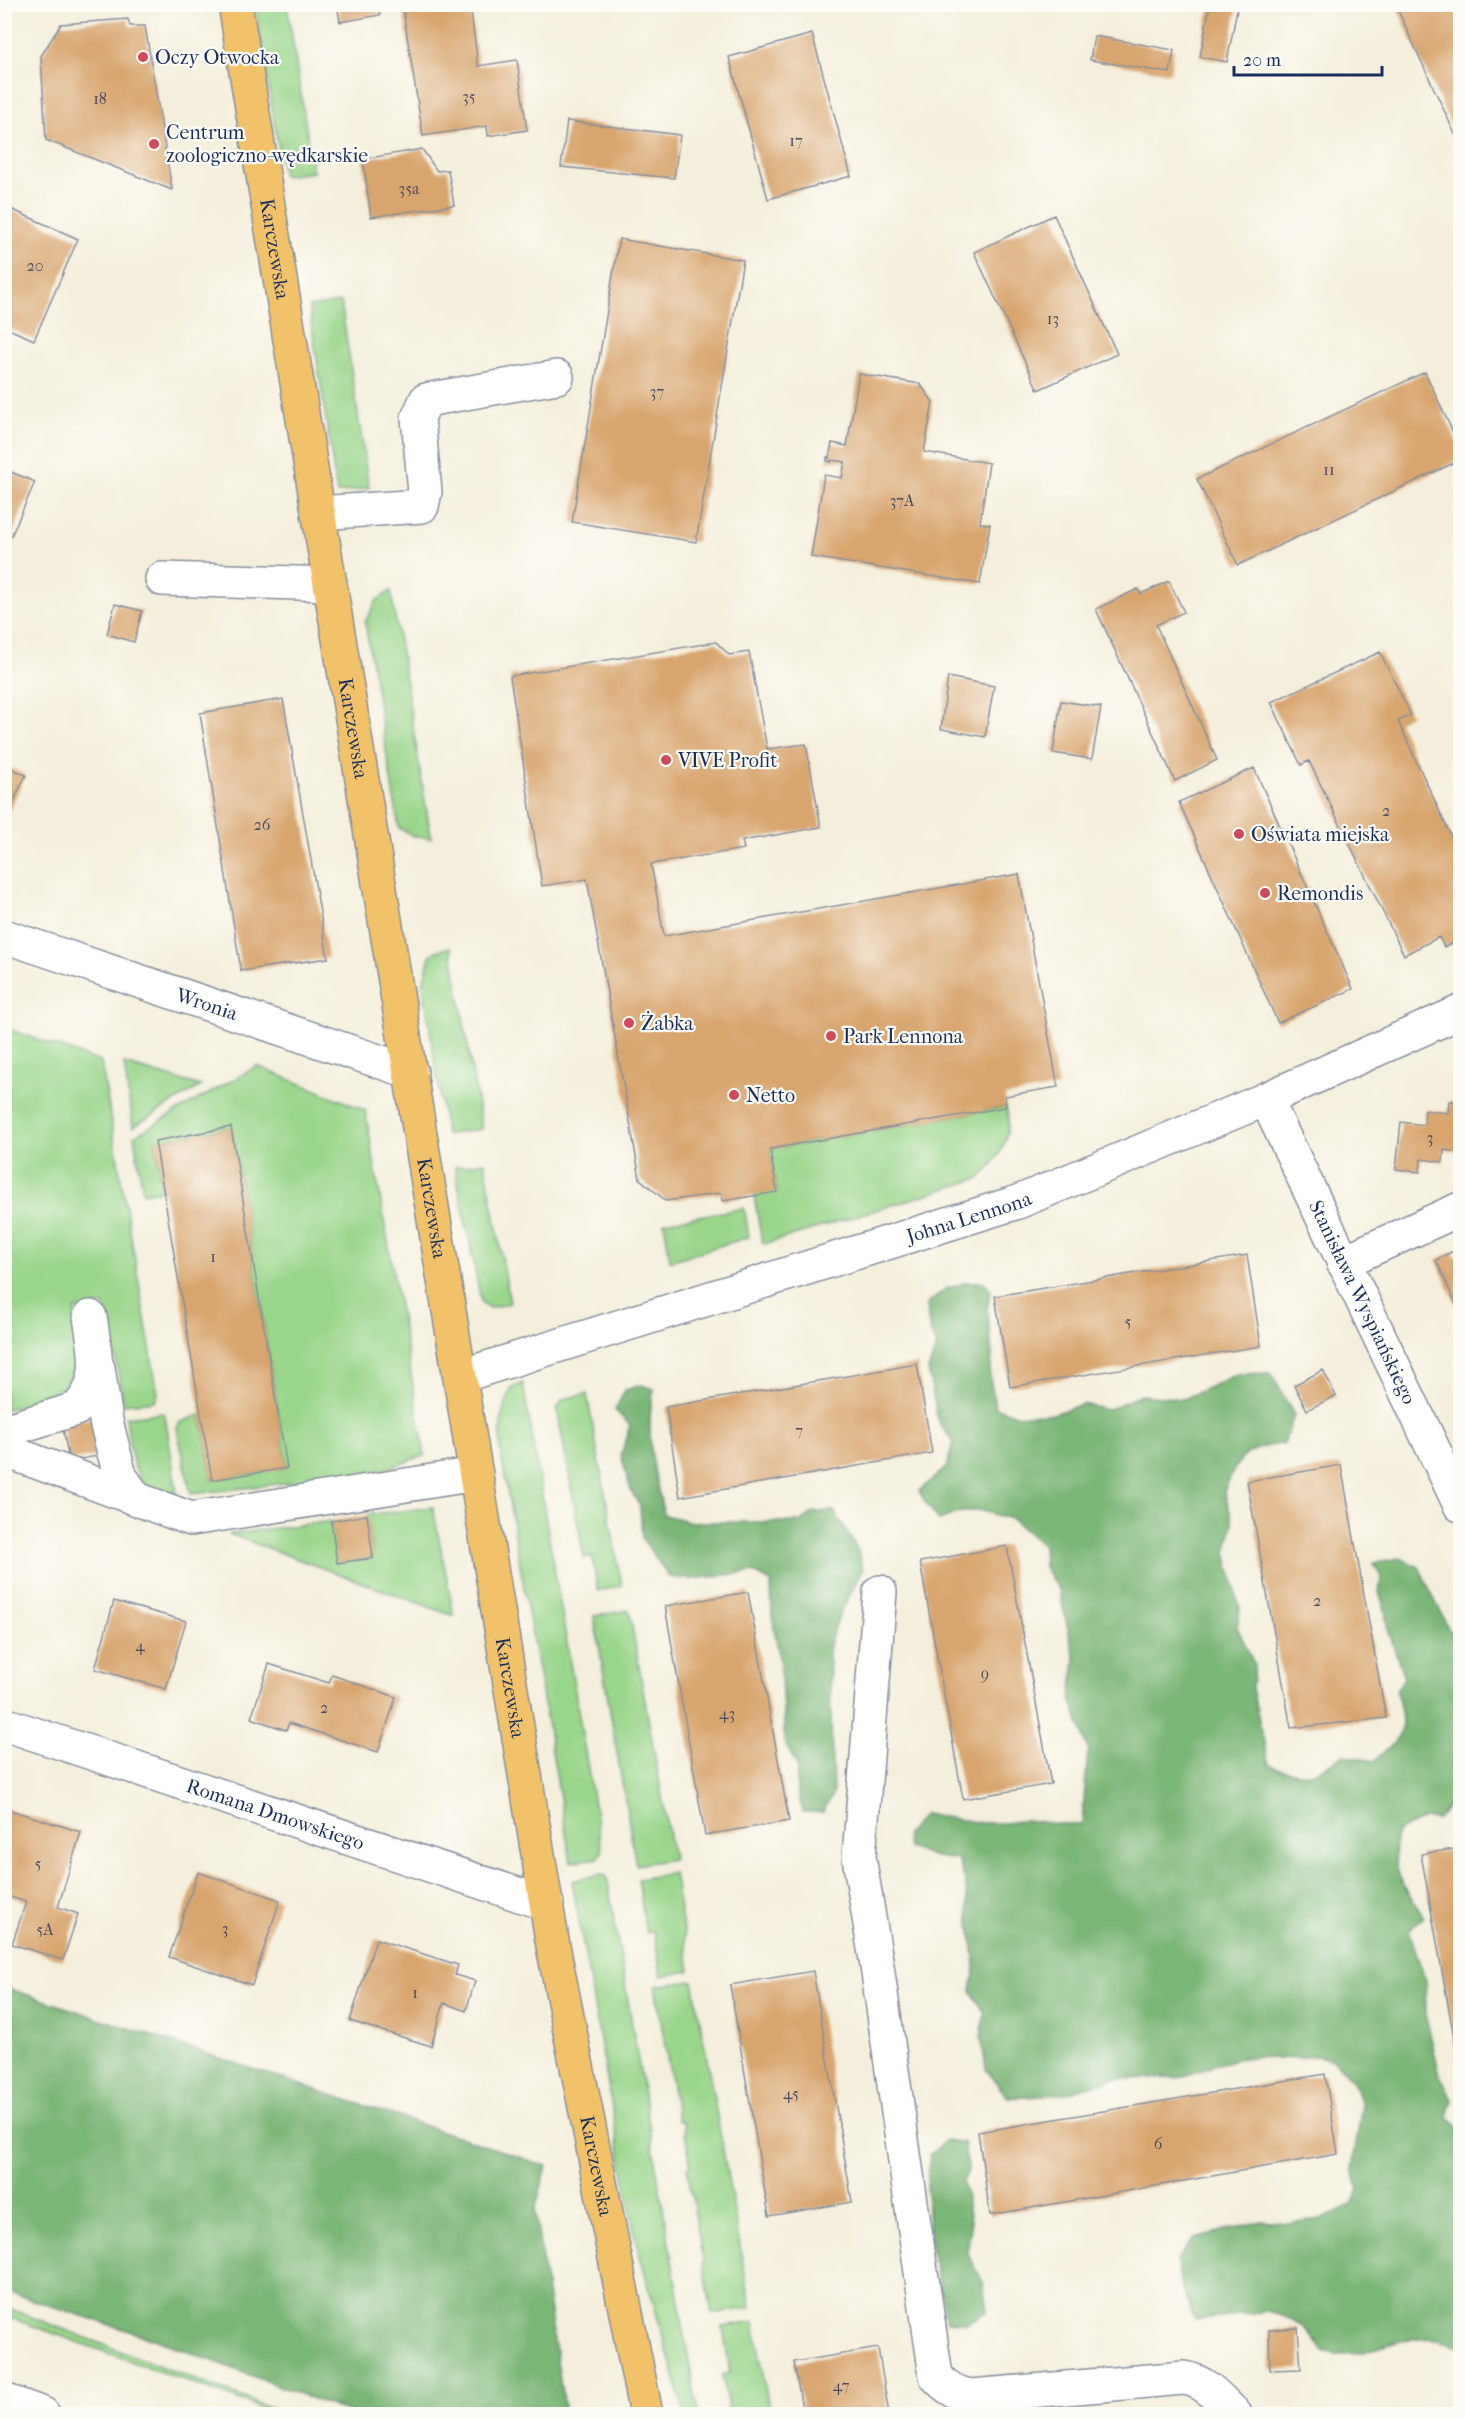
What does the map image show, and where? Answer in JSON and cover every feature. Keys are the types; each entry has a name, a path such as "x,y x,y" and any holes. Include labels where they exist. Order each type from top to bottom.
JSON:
{"main road":[{"name":"Karczewska","path":"235,4 547,1904 647,2413"}],"street":[{"path":"318,513 422,506 425,492 418,418 426,400 557,377"},
{"path":"162,579 330,584"},
{"name":"Wronia","path":"4,936 411,1072"},
{"name":"Johna Lennona","path":"461,1376 1018,1202 1266,1099 1461,1012"},
{"name":"Stanisława Wyspiańskiego","path":"1266,1099 1461,1505"},
{"path":"1343,1262 1461,1209"},
{"path":"90,1317 106,1421 120,1476 137,1500"},
{"path":"4,1431 76,1409 84,1402 97,1363"},
{"path":"4,1450 191,1519 476,1474"},
{"path":"880,1592 860,1857 936,2376 965,2405 1184,2378 1196,2380 1204,2385 1235,2415"},
{"name":"Romana Dmowskiego","path":"4,1724 547,1904"},
{"path":"4,2400 43,2415"}],"green space":[{"path":"255,5 287,5 313,172 283,176"},
{"path":"341,302 369,488 337,493 309,307"},
{"path":"391,591 431,838 413,836 399,828 365,622 377,600"},
{"path":"451,947 482,1129 446,1135 423,984 430,956 436,951"},
{"path":"5,1028 101,1062 158,1394 154,1401 124,1404 105,1305 75,1309 80,1355 76,1367 62,1386 41,1400 5,1409"},
{"path":"124,1064 201,1086 133,1127"},
{"path":"257,1066 365,1110 425,1455 387,1469 191,1494 177,1428 180,1422 201,1415 212,1480 287,1468 231,1127 155,1141 162,1190 143,1193 134,1136"},
{"path":"1006,1107 1008,1127 1003,1146 999,1155 980,1178 765,1244 762,1242 754,1195 777,1191 770,1149"},
{"path":"485,1162 510,1303 489,1308 481,1302 455,1167"},
{"path":"744,1208 749,1237 670,1261 664,1222"},
{"path":"967,1282 984,1282 991,1290 987,1308 992,1354 990,1377 995,1407 1016,1415 1053,1414 1083,1404 1107,1410 1141,1395 1184,1399 1237,1374 1271,1373 1294,1415 1284,1443 1260,1448 1245,1455 1235,1468 1224,1491 1233,1523 1226,1552 1240,1609 1237,1627 1254,1664 1252,1689 1269,1765 1290,1772 1307,1773 1323,1768 1342,1755 1374,1761 1397,1738 1402,1724 1396,1691 1404,1678 1387,1626 1379,1592 1381,1577 1374,1563 1400,1558 1419,1567 1452,1636 1460,1664 1460,1791 1438,1819 1424,1818 1397,1832 1395,1857 1404,1887 1424,1917 1409,1930 1425,1980 1426,2017 1440,2075 1452,2100 1447,2116 1460,2127 1460,2346 1431,2338 1401,2341 1360,2353 1335,2354 1323,2351 1305,2328 1293,2320 1268,2311 1195,2320 1181,2286 1177,2260 1195,2238 1262,2221 1286,2223 1321,2219 1351,2205 1359,2190 1352,2169 1362,2104 1354,2083 1334,2060 1318,2056 1277,2059 1260,2056 1235,2059 1178,2078 1113,2079 1063,2094 1028,2097 1007,2097 986,2069 981,2037 985,2013 971,1991 975,1967 965,1881 958,1860 930,1856 908,1848 906,1834 924,1814 982,1823 1026,1820 1082,1824 1088,1749 1071,1699 1075,1659 1059,1590 1044,1567 1043,1546 1012,1519 978,1510 957,1513 939,1520 919,1491 947,1467 953,1442 938,1421 928,1369 937,1346 929,1329 927,1304 946,1289"},
{"path":"523,1383 602,1852 598,1858 571,1862 500,1448 501,1418 511,1389"},
{"path":"641,1385 654,1389 650,1437 664,1515 692,1522 799,1522 814,1512 834,1511 857,1548 863,1570 840,1613 829,1644 833,1794 823,1812 803,1812 797,1790 797,1766 785,1743 780,1661 772,1616 771,1582 753,1572 690,1579 669,1577 642,1538 640,1506 631,1491 621,1455 630,1425 615,1410 625,1390"},
{"path":"587,1394 622,1586 598,1591 592,1557 584,1558 557,1409 563,1399"},
{"path":"162,1413 165,1415 177,1493 159,1491 145,1485 132,1458 126,1417"},
{"path":"433,1507 454,1616 229,1534 331,1521 337,1563 373,1558 367,1515"},
{"path":"629,1610 673,1859 636,1865 594,1616"},
{"path":"674,1873 690,1971 661,1976 654,1932 646,1933 638,1879"},
{"path":"601,1874 607,1877 698,2414 685,2414 635,2238 572,1881"},
{"path":"693,1981 751,2308 712,2314 687,2167 691,2166 683,2121 678,2121 655,1986"},
{"path":"4,1987 547,2166 535,2211 565,2414 472,2414 456,2410 409,2414 353,2414 157,2340 5,2291"},
{"path":"946,2140 964,2143 968,2171 963,2181 971,2227 967,2252 983,2282 987,2311 967,2323 947,2321 929,2241 927,2186 930,2155"},
{"path":"5,2307 286,2414 277,2414 5,2316"},
{"path":"754,2322 770,2414 729,2414 722,2375 730,2373 723,2327"}],"building":[{"path":"337,4 378,4 380,15 340,22"},
{"path":"402,4 470,4 478,66 517,60 527,130 488,136 487,126 423,136"},
{"path":"1210,4 1238,4 1227,62 1200,57"},
{"path":"1395,4 1460,4 1460,145"},
{"path":"128,19 130,26 145,26 172,190 46,140 41,56 61,24"},
{"path":"812,34 851,176 768,199 729,57"},
{"path":"1094,36 1174,50 1170,73 1090,60"},
{"path":"567,121 680,135 674,178 561,167"},
{"path":"422,149 437,171 448,170 454,205 371,217 363,159"},
{"path":"4,206 78,239 34,340 4,327"},
{"path":"1054,215 1117,354 1038,390 974,252"},
{"path":"619,239 743,260 696,542 572,522"},
{"path":"1425,372 1460,448 1460,460 1238,565 1197,479"},
{"path":"859,374 920,384 933,402 924,452 989,463 980,523 990,524 980,584 811,557 824,475 842,478 845,462 827,461 827,457 829,458 832,443 847,446"},
{"path":"4,469 35,482 4,552"},
{"path":"1169,581 1184,612 1156,625 1217,760 1175,781 1096,609 1138,589 1141,594"},
{"path":"115,604 142,611 134,642 107,634"},
{"name":"Park Lennona","path":"716,642 729,655 749,652 767,749 806,744 821,827 742,841 744,849 651,864 664,936 1019,874 1058,1087 1005,1096 1006,1107 770,1149 777,1192 723,1201 721,1193 666,1201 640,1179 587,879 542,886 510,676"},
{"path":"1380,652 1411,715 1398,721 1460,856 1460,940 1444,947 1439,937 1404,955 1309,761 1301,765 1271,702"},
{"path":"948,677 994,686 985,737 941,729"},
{"path":"283,699 328,958 241,971 200,713"},
{"path":"1061,701 1101,707 1092,759 1053,753"},
{"path":"4,765 26,775 4,821"},
{"name":"Remondis","path":"1254,768 1353,989 1278,1023 1179,802"},
{"path":"1449,1101 1460,1102 1460,1152 1444,1150 1443,1162 1421,1159 1420,1172 1396,1169 1401,1122 1424,1125 1425,1110 1448,1113"},
{"path":"231,1127 287,1468 212,1480 155,1141"},
{"path":"1453,1251 1456,1257 1460,1255 1460,1313 1436,1260"},
{"path":"1247,1255 1261,1346 1010,1387 995,1296"},
{"path":"917,1364 932,1453 680,1497 666,1407"},
{"path":"1323,1370 1336,1396 1307,1410 1294,1385"},
{"path":"98,1417 104,1455 69,1461 62,1423"},
{"path":"1341,1465 1386,1718 1291,1728 1247,1481"},
{"path":"367,1515 373,1558 337,1563 331,1521"},
{"path":"1007,1546 1051,1784 963,1799 920,1562"},
{"path":"748,1592 789,1821 705,1835 665,1606"},
{"path":"114,1601 186,1621 166,1689 95,1669"},
{"path":"269,1664 329,1683 332,1675 396,1697 378,1752 289,1723 286,1730 251,1718"},
{"path":"4,1808 81,1832 58,1907 78,1914 63,1960 12,1944 26,1902 4,1895"},
{"path":"1460,1848 1460,2065 1459,2065 1421,1854"},
{"path":"198,1872 280,1900 252,1985 169,1957"},
{"path":"376,1939 458,1965 455,1975 475,1981 466,2011 444,2003 431,2046 350,2021"},
{"path":"813,1971 852,2202 769,2216 730,1985"},
{"path":"1325,2074 1338,2154 990,2215 978,2132"},
{"path":"1298,2328 1301,2369 1270,2370 1269,2330"},
{"path":"878,2348 889,2414 803,2414 794,2362"}],"place":[{"name":"Oczy Otwocka","path":"143,57"},
{"name":"Centrum zoologiczno-wędkarskie","path":"154,144"},
{"name":"VIVE Profit","path":"666,760"},
{"name":"Oświata miejska","path":"1239,834"},
{"name":"Remondis","path":"1265,893"},
{"name":"Żabka","path":"629,1023"},
{"name":"Park Lennona","path":"831,1036"},
{"name":"Netto","path":"734,1095"}]}
